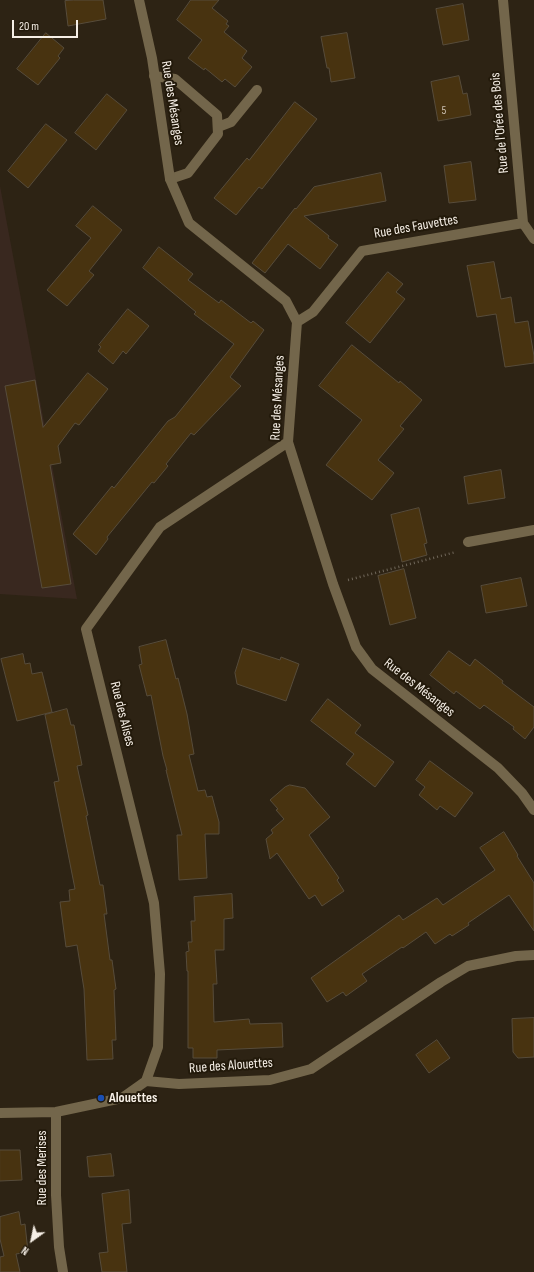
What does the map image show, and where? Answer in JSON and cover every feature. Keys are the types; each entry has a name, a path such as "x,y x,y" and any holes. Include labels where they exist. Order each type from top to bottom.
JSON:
{"street":[{"name":"Rue des Mésanges","path":"139,0 152,58 170,180 189,223 286,301 297,322 288,442 333,584 356,647 372,669 498,768 522,793 534,810"},
{"name":"Rue de l'Orée des Bois","path":"503,0 523,223 534,239"},
{"path":"154,76 175,79 217,115 218,134 188,173 170,180"},
{"path":"218,127 231,122 257,90"},
{"name":"Rue des Fauvettes","path":"297,322 313,312 362,251 523,223"},
{"name":"Rue des Alises","path":"146,1081 158,1047 160,974 154,903 86,629 160,527 288,442"},
{"path":"468,542 534,530"},
{"name":"Rue des Alouettes","path":"146,1081 179,1084 270,1080 311,1069 441,982 468,966 516,956 534,955"},
{"path":"0,1113 56,1112 122,1098 146,1081"},
{"name":"Rue des Merises","path":"56,1112 56,1195 62,1272"}],"path":[{"path":"333,584 460,551 468,542"}],"shaded area":[{"path":"0,186 77,599 0,594"}],"building":[{"path":"103,0 106,19 68,26 65,1"},
{"path":"191,0 219,0 212,8 228,21 226,24 229,26 224,32 247,51 242,58 252,67 235,87 225,79 222,82 205,68 204,70 188,58 202,40 177,20"},
{"path":"463,4 469,40 443,45 436,9"},
{"path":"46,33 64,48 58,56 60,58 38,85 17,69"},
{"path":"347,33 355,78 331,82 321,37"},
{"path":"459,76 463,94 467,93 471,115 438,121 431,82"},
{"path":"107,94 127,110 96,150 75,133"},
{"path":"295,102 317,119 262,189 259,187 236,215 214,198 247,158 249,160"},
{"path":"46,124 67,140 28,188 8,171"},
{"path":"471,162 476,200 449,203 444,166"},
{"path":"381,173 386,201 304,216 338,245 320,269 288,244 265,273 252,263 295,208 296,209 314,187"},
{"path":"93,206 122,230 89,271 94,275 67,306 47,290 91,238 76,226"},
{"path":"159,247 193,274 188,280 219,303 221,300 251,323 253,321 264,330 230,377 241,386 194,435 191,433 166,464 168,466 154,483 152,482 107,537 108,539 96,555 73,534 112,486 114,488 168,421 175,417 234,344 194,314 196,312 143,268"},
{"path":"494,262 501,299 511,297 515,323 528,321 534,363 505,367 496,314 477,317 467,266"},
{"path":"388,272 403,284 396,292 405,299 370,343 346,323"},
{"path":"128,309 149,326 126,354 123,351 113,364 98,351 101,347 99,345"},
{"path":"352,345 399,383 400,381 422,400 400,426 404,429 378,460 394,473 372,500 326,465 362,420 319,386"},
{"path":"88,373 108,389 79,425 75,423 58,446 61,463 50,465 71,584 42,588 5,386 35,380 43,427"},
{"path":"501,470 505,498 468,504 464,477"},
{"path":"419,508 427,543 424,544 427,555 402,562 391,515"},
{"path":"404,569 416,618 390,625 378,576"},
{"path":"521,578 527,606 486,613 481,586"},
{"path":"166,640 187,714 194,754 189,755 198,791 205,790 207,797 212,796 219,822 219,834 205,834 207,878 179,880 177,835 182,835 166,770 151,695 147,696 139,665 142,664 139,647"},
{"path":"243,648 280,660 281,657 299,664 286,701 237,684 235,673"},
{"path":"449,651 470,666 475,659 503,681 502,683 534,707 534,727 525,739 513,729 514,727 484,705 480,709 456,691 454,694 430,675"},
{"path":"23,654 25,664 30,663 32,674 42,672 52,712 17,721 1,659"},
{"path":"328,699 361,725 355,733 394,762 375,787 346,764 354,754 311,721"},
{"path":"67,709 71,725 74,725 82,765 77,766 88,815 86,816 100,885 103,885 107,914 104,914 110,960 112,960 116,989 114,990 116,1040 112,1040 113,1059 87,1060 84,989 77,945 66,947 60,902 70,901 69,890 75,889 54,782 59,781 45,715"},
{"path":"430,761 473,793 455,817 440,806 437,810 419,795 425,787 416,780"},
{"path":"290,785 305,788 330,817 309,835 339,878 337,880 344,891 322,906 315,895 309,899 277,853 270,859 266,839 273,833 271,830 284,819 270,800 285,787"},
{"path":"504,832 534,883 534,931 509,895 468,923 469,925 452,936 450,934 435,944 426,932 362,974 367,981 346,996 343,992 327,1002 311,978 399,915 403,920 437,898 443,905 495,870 480,848"},
{"path":"232,894 233,918 224,919 224,950 215,950 217,984 213,984 214,1022 249,1019 250,1024 282,1023 283,1047 217,1050 217,1058 193,1058 193,1048 188,1048 188,971 186,952 189,951 188,942 192,942 191,921 195,921 194,897"},
{"path":"534,1018 534,1057 518,1058 513,1052 512,1019"},
{"path":"437,1040 450,1058 429,1073 416,1055"},
{"path":"0,1150 20,1150 22,1180 0,1181"},
{"path":"111,1154 114,1176 89,1177 87,1157"},
{"path":"129,1190 131,1223 122,1224 127,1272 102,1272 99,1253 108,1252 102,1194"},
{"path":"19,1212 21,1225 25,1224 28,1252 16,1254 20,1272 0,1272 0,1257 4,1256 0,1239 0,1217"}],"place":[{"name":"Alouettes","path":"101,1098"}]}
